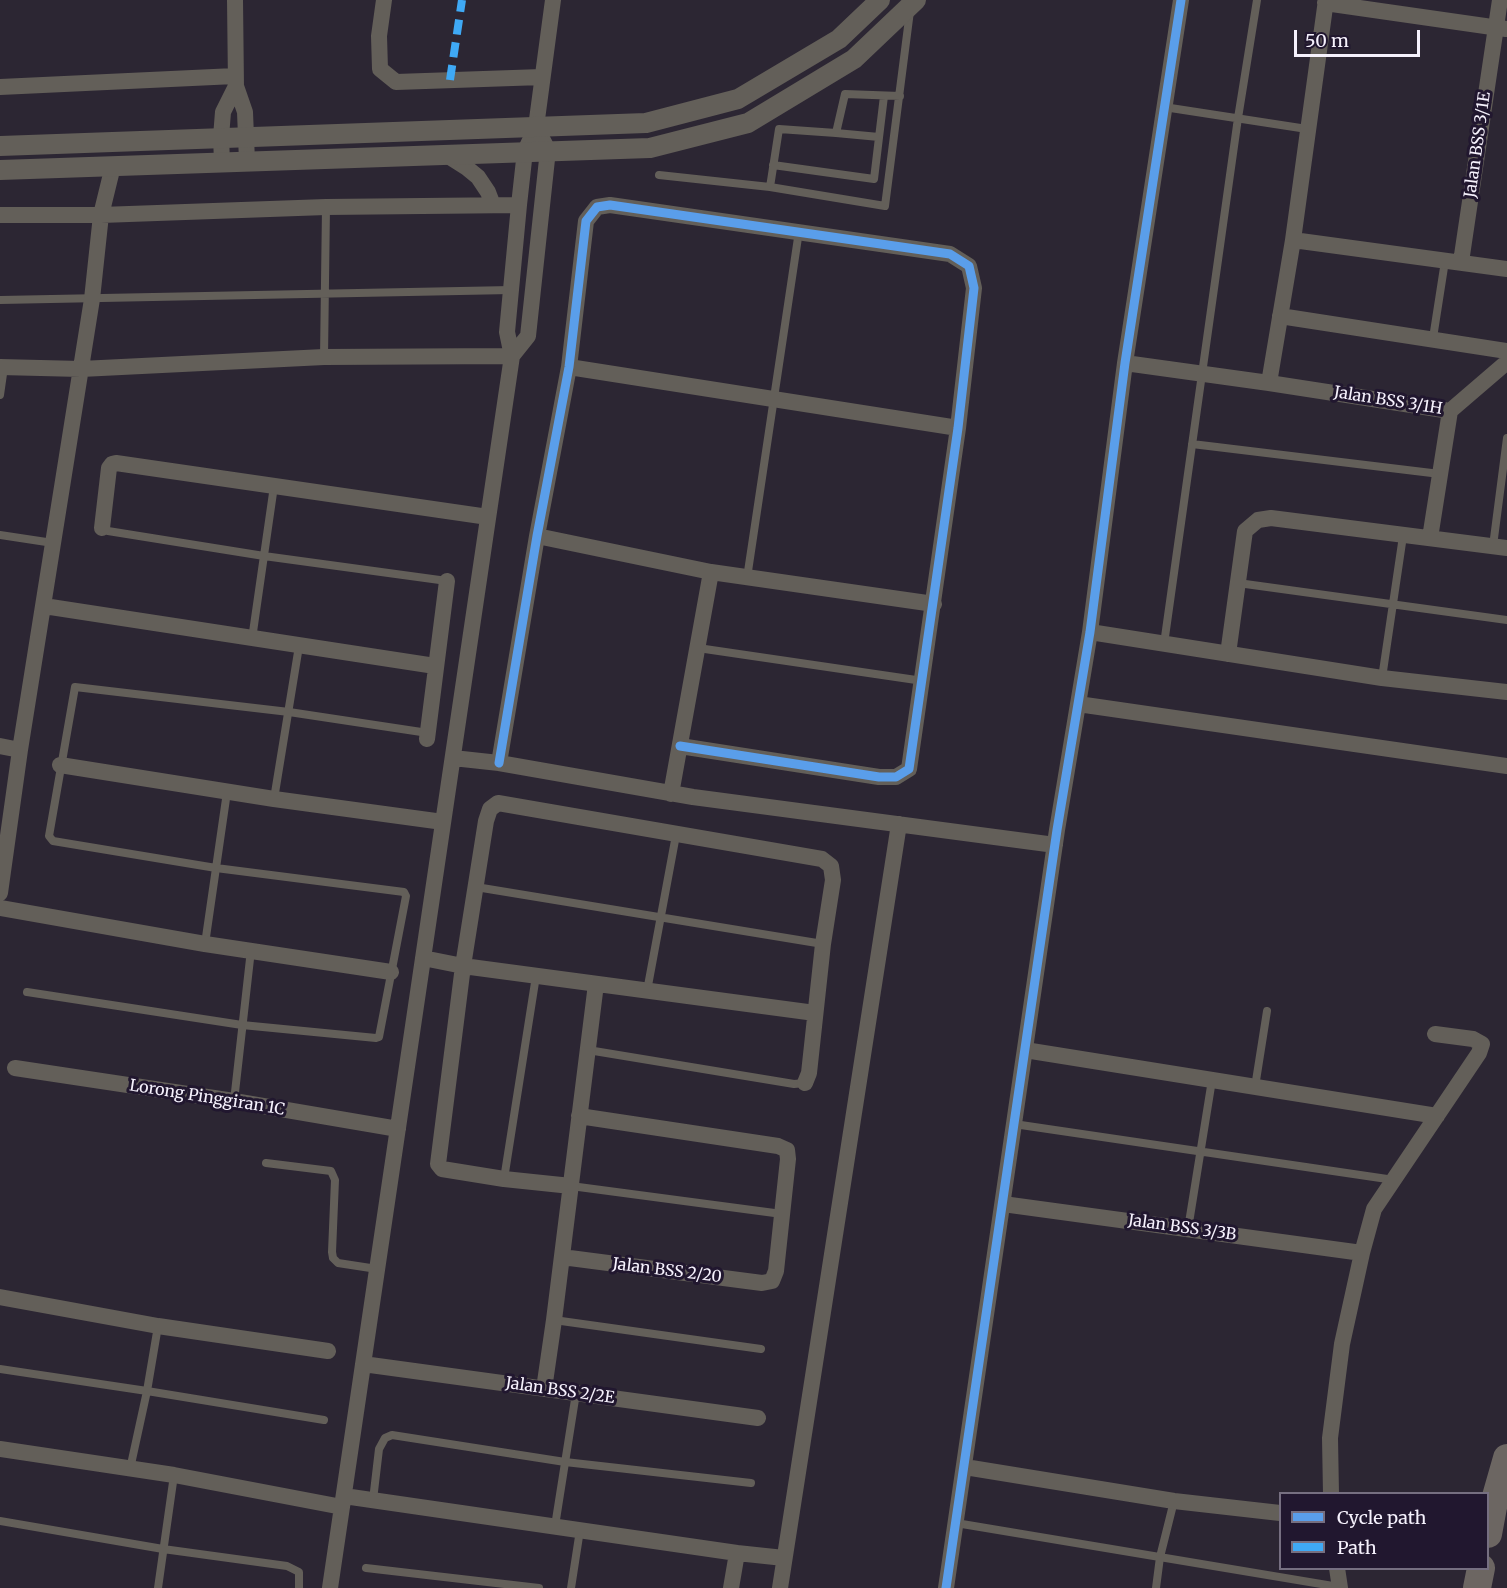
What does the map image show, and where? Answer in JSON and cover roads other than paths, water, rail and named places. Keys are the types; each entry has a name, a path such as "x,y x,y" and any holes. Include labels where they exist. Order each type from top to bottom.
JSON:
{"highway":[{"path":"1489,1529 1507,1458"},
{"path":"1477,1588 1481,1570"}],"street":[{"path":"235,0 235,81 245,112 247,161"},
{"path":"384,0 380,36 380,69 396,82 542,77"},
{"path":"330,1588 512,356 507,332 525,151 536,127 553,0"},
{"path":"0,146 246,135 646,123 738,99 839,39 880,0"},
{"path":"946,1588 1055,845 1090,632 1125,363 1181,0"},
{"name":"Jalan BSS 3/1E","path":"1453,261 1501,28 1500,0"},
{"path":"1269,383 1293,240 1326,1 1501,28"},
{"path":"0,170 650,148 748,123 854,59 914,2"},
{"path":"0,87 235,81"},
{"path":"222,162 223,112 235,81"},
{"path":"512,356 528,336 548,150 536,127"},
{"path":"445,154 478,177 493,205"},
{"path":"0,891 6,816 20,750 44,606 92,299 101,215 113,166"},
{"path":"0,215 101,215 326,207 519,205"},
{"path":"499,763 537,536 569,367 586,221 597,207 610,205 950,254 969,266 974,288 958,428 909,769 896,777 879,777 680,746"},
{"path":"1293,240 1507,269"},
{"path":"1280,316 1507,351"},
{"path":"2,367 81,369 324,357 512,356"},
{"path":"1450,411 1507,362"},
{"name":"Jalan BSS 3/1H","path":"1125,363 1450,411 1430,538"},
{"path":"569,367 958,428"},
{"path":"102,528 109,468 112,464 488,517"},
{"path":"1228,654 1245,531 1258,520 1271,518 1500,547"},
{"path":"537,536 711,572 934,604"},
{"path":"671,794 711,572"},
{"path":"428,736 447,581"},
{"path":"44,606 252,640 435,666"},
{"path":"1090,632 1382,678 1507,692"},
{"path":"1078,704 1507,766"},
{"path":"0,746 20,750"},
{"path":"453,758 499,763 671,794 1055,845"},
{"path":"60,765 274,799 443,822"},
{"path":"571,1186 504,1179 442,1169 438,1164 463,966 486,821 490,809 498,803 822,859 831,866 833,880 823,944 809,1073 805,1083"},
{"path":"780,1588 899,824"},
{"path":"0,908 205,944 392,972"},
{"path":"423,958 463,966 815,1013"},
{"path":"544,1389 596,984"},
{"path":"1331,1492 1330,1438 1340,1356 1362,1252 1374,1209 1479,1053 1482,1044 1473,1039 1435,1034"},
{"path":"1025,1050 1437,1116"},
{"name":"Lorong Pinggiran 1C","path":"15,1068 234,1101 398,1129"},
{"path":"579,1116 778,1146 787,1150 782,1214"},
{"name":"Jalan BSS 3/3B","path":"1002,1204 1362,1252"},
{"name":"Jalan BSS 2/20","path":"562,1257 762,1283 772,1281 776,1271 782,1214"},
{"path":"0,1298 158,1326 328,1351"},
{"name":"Jalan BSS 2/2E","path":"363,1364 758,1418"},
{"path":"0,1449 343,1501 373,1500 784,1558"},
{"path":"965,1467 1174,1501 1279,1513"},
{"path":"731,1588 737,1553"},
{"path":"1337,1570 1339,1587"}],"lane":[{"path":"1164,645 1238,118 1257,0"},
{"path":"659,175 770,187 885,206 914,2"},
{"path":"836,133 845,94 900,96"},
{"path":"773,165 874,179 884,96"},
{"path":"1164,107 1307,129"},
{"path":"770,187 779,129 879,137"},
{"path":"324,357 326,207"},
{"path":"747,578 799,231"},
{"path":"1433,338 1453,261"},
{"path":"0,300 511,290"},
{"path":"0,395 2,367"},
{"path":"1500,547 1507,438"},
{"path":"1192,444 1440,474"},
{"path":"252,640 274,486"},
{"path":"102,528 108,531 264,556 447,581"},
{"path":"0,535 53,543"},
{"path":"1382,678 1403,536"},
{"path":"1238,583 1507,620"},
{"path":"274,799 299,646"},
{"path":"698,648 922,681"},
{"path":"27,992 242,1024 376,1038 379,1037 406,896 404,892 216,868 53,841 49,836 75,687 289,712 428,736"},
{"path":"205,944 227,792"},
{"path":"647,991 676,835"},
{"path":"476,886 823,944"},
{"path":"234,1101 251,950"},
{"path":"504,1179 536,976"},
{"path":"1255,1087 1267,1011"},
{"path":"588,1050 794,1084 805,1083"},
{"path":"1188,1229 1212,1080"},
{"path":"1014,1124 1394,1180"},
{"path":"266,1163 331,1171 335,1180 333,1258 338,1263 377,1269"},
{"path":"571,1186 782,1214"},
{"path":"554,1320 761,1349"},
{"path":"130,1469 158,1326"},
{"path":"0,1369 147,1390 324,1420"},
{"path":"555,1526 576,1393"},
{"path":"373,1500 379,1449 385,1438 392,1435 565,1462 751,1483"},
{"path":"158,1588 174,1475"},
{"path":"1156,1588 1160,1557 1174,1501"},
{"path":"0,1521 163,1549 287,1566 299,1572 299,1588"},
{"path":"956,1523 1339,1587"},
{"path":"571,1588 580,1530"},
{"path":"366,1568 538,1588"}]}
